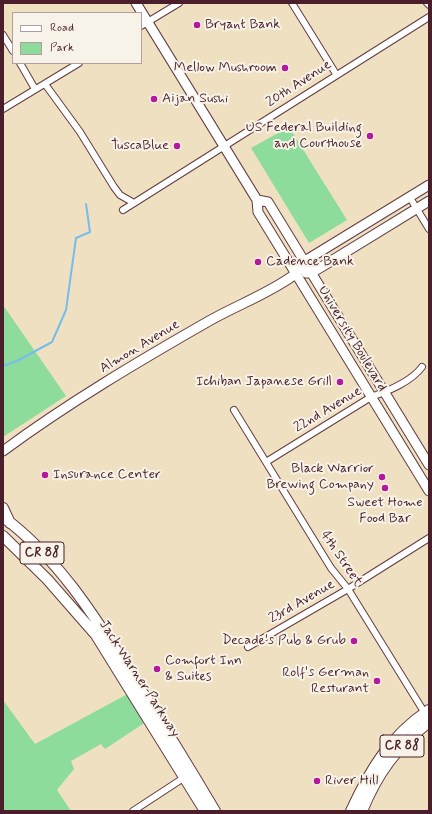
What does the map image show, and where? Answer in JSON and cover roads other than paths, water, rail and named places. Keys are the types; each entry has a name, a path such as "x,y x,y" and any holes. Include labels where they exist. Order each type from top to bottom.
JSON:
{"main road":[{"name":"University Boulevard","path":"144,24 258,200 258,212 429,491"},
{"name":"Almon Avenue","path":"3,451 32,430 209,321 282,284 297,274 305,262 409,196 429,185"},
{"name":"University Boulevard","path":"258,200 268,202 429,465"},
{"name":"Almon Avenue","path":"297,274 311,273 429,201"},
{"path":"3,508 7,520"},
{"name":"Jack Warner Parkway","path":"7,520 34,545 72,586 113,646 215,811"},
{"name":"Jack Warner Parkway","path":"3,536 47,579 96,635 205,811"},
{"name":"CR 88","path":"351,811 369,775 385,749 396,737 428,716"},
{"name":"CR 88","path":"362,811 379,774 389,760 428,716"}],"street":[{"path":"144,24 179,3"},
{"path":"292,3 336,74"},
{"name":"20th Avenue","path":"123,210 336,74 429,17"},
{"path":"3,35 12,49"},
{"path":"21,64 35,89"},
{"path":"3,109 77,64"},
{"path":"45,84 80,132 114,187 120,195 134,203"},
{"path":"409,196 429,229"},
{"name":"22nd Avenue","path":"266,462 371,397 384,392 417,373 422,367"},
{"name":"4th Street","path":"234,410 331,568 348,589 428,716"},
{"name":"23rd Avenue","path":"248,647 348,589 429,538"},
{"path":"133,811 185,777"}],"waterway":[{"path":"3,366 17,361 52,342 66,310 76,238 90,232 86,204"}],"place":[{"name":"Bryant Bank","path":"197,25"},
{"name":"Mellow Mushroom","path":"285,68"},
{"name":"Aijan Sushi","path":"154,99"},
{"name":"US Federal Building and Courthouse","path":"370,136"},
{"name":"TuscaBlue","path":"177,146"},
{"name":"Cadence Bank","path":"258,262"},
{"name":"Ichiban Japanese Grill","path":"340,382"},
{"name":"Insurance Center","path":"45,475"},
{"name":"Black Warrior Brewing Company","path":"382,477"},
{"name":"Sweet Home Food Bar","path":"385,488"},
{"name":"Decade's Pub & Grub","path":"354,641"},
{"name":"Comfort Inn & Suites","path":"157,669"},
{"name":"Rolf's German Resturant","path":"377,681"},
{"name":"River Hill","path":"317,781"}]}
